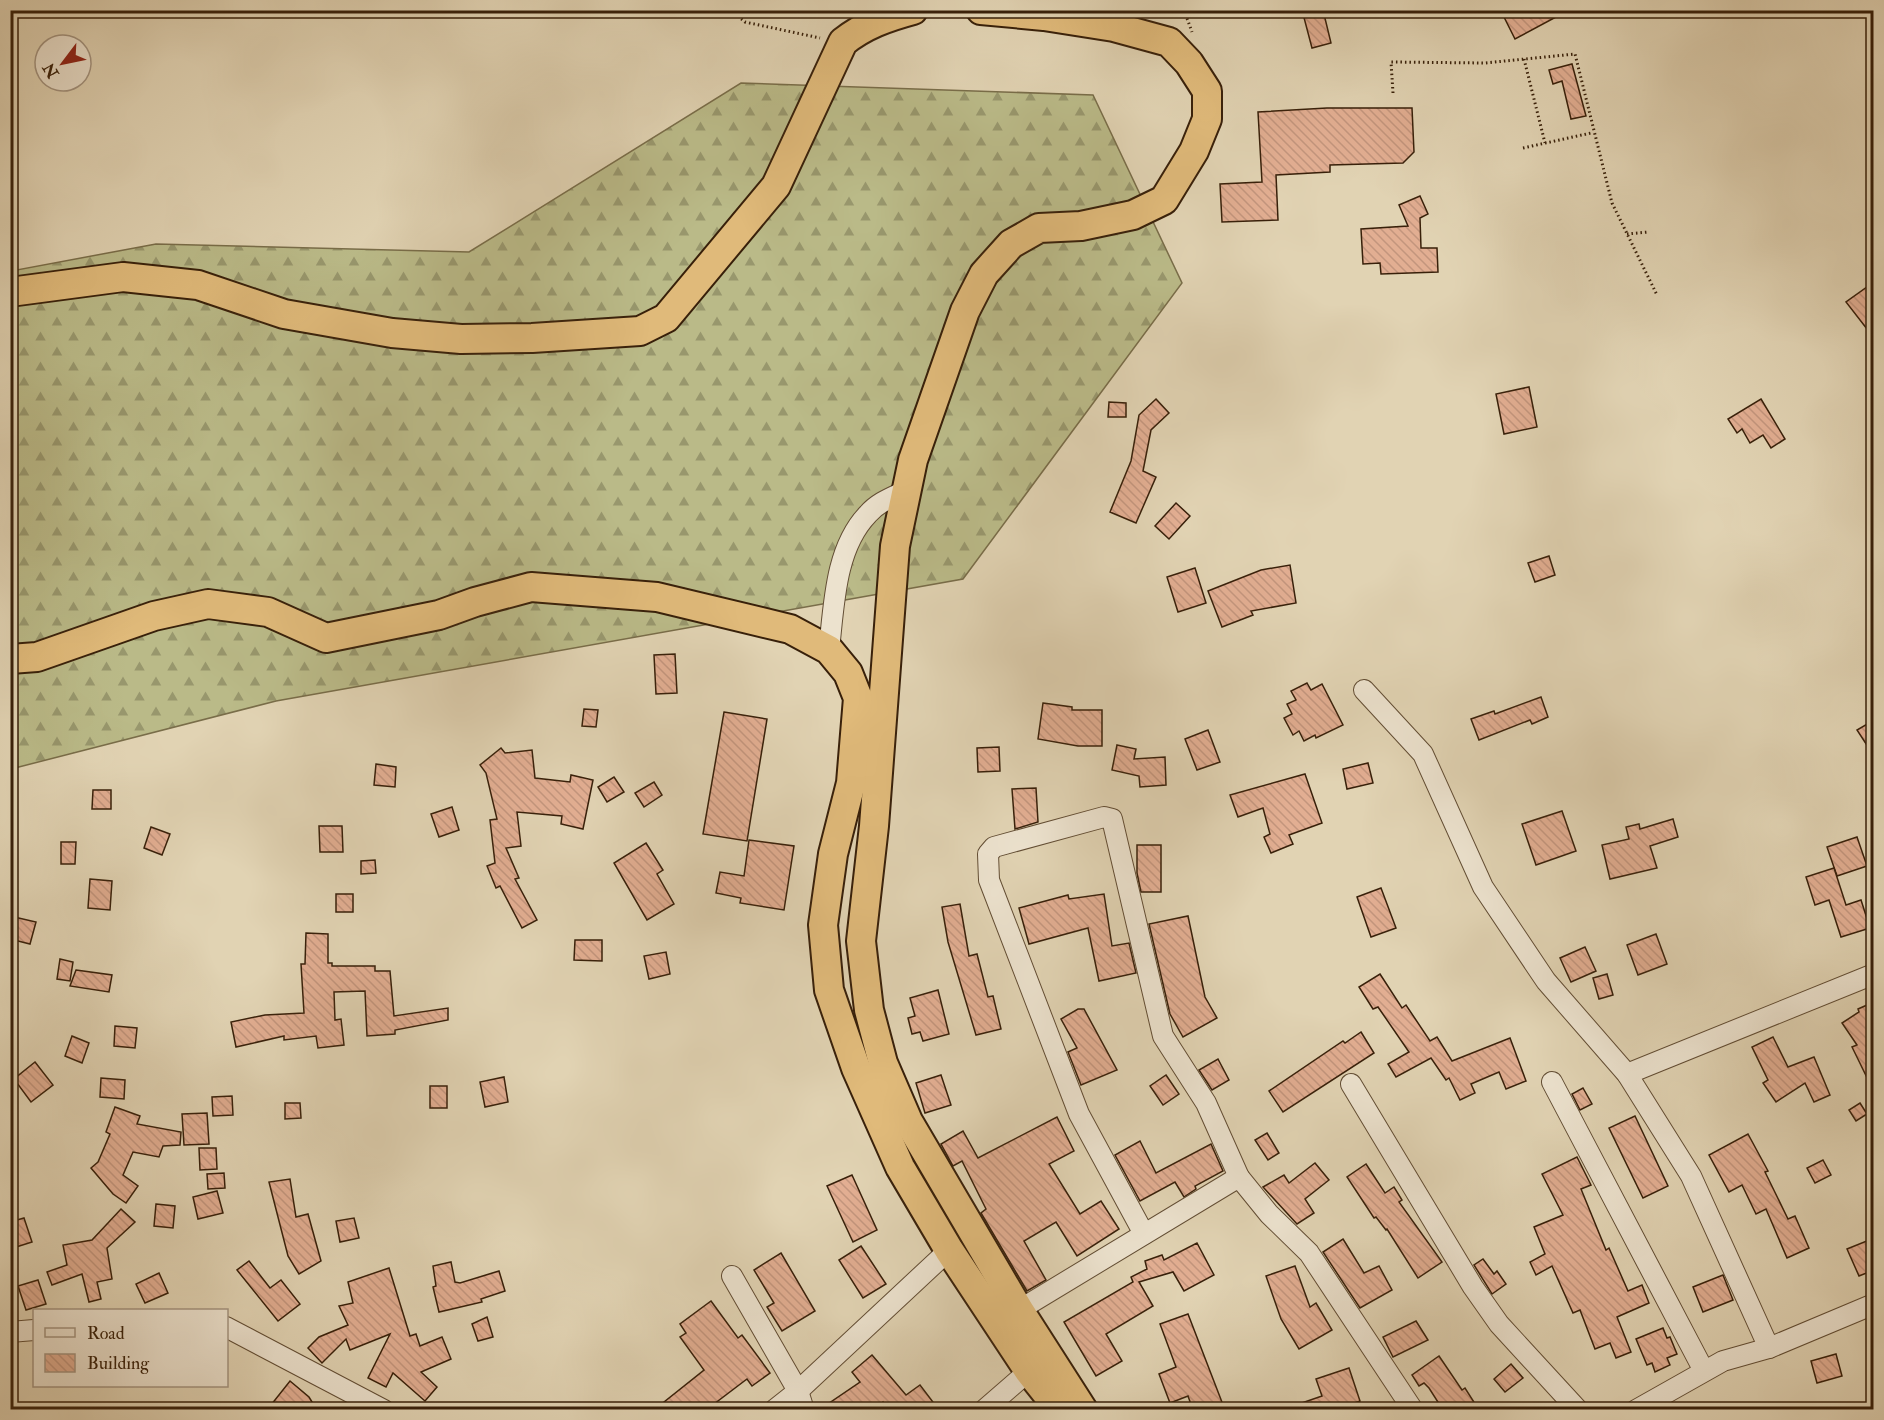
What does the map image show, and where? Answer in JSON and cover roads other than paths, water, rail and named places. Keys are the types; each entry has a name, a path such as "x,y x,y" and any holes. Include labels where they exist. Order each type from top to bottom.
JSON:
{"highway":[{"path":"10,292 123,277 198,285 284,314 392,333 461,339 532,338 640,331 666,318 776,186 843,42 856,32 884,18 912,10"},
{"path":"981,10 1114,27 1168,42 1189,63 1207,91 1207,119 1194,151 1164,200 1133,215 1081,226 1039,228 1011,244 984,274 965,311 913,460 895,546 874,826 861,941 869,1010 883,1063 908,1121 1019,1310 1083,1410"},
{"path":"10,659 37,657 154,616 208,604 268,612 326,638 439,615 475,602 531,587 657,597 790,629 829,650 848,673 858,699 851,783 833,854 822,925 829,990 856,1068 900,1167 949,1250 1029,1371 1060,1410"}],"street":[{"path":"829,650 836,586 850,541 868,513 880,503 907,490"},
{"path":"1364,690 1423,754 1483,887 1546,981 1627,1074 1691,1176 1769,1348"},
{"path":"1144,1234 1075,1103 989,880 988,854 994,847 1104,817 1112,819 1163,1036 1206,1104 1239,1177 1269,1214 1309,1253 1413,1410"},
{"path":"1627,1074 1874,974"},
{"path":"1552,1082 1704,1371"},
{"path":"1351,1084 1473,1287 1499,1324 1578,1410"},
{"path":"1019,1310 1239,1177"},
{"path":"774,1410 801,1400 949,1250"},
{"path":"732,1276 801,1400"},
{"path":"1636,1410 1723,1361 1769,1348 1874,1304"},
{"path":"228,1328 384,1410"},
{"path":"10,1332 33,1330"},
{"path":"984,1410 1029,1371"}]}
